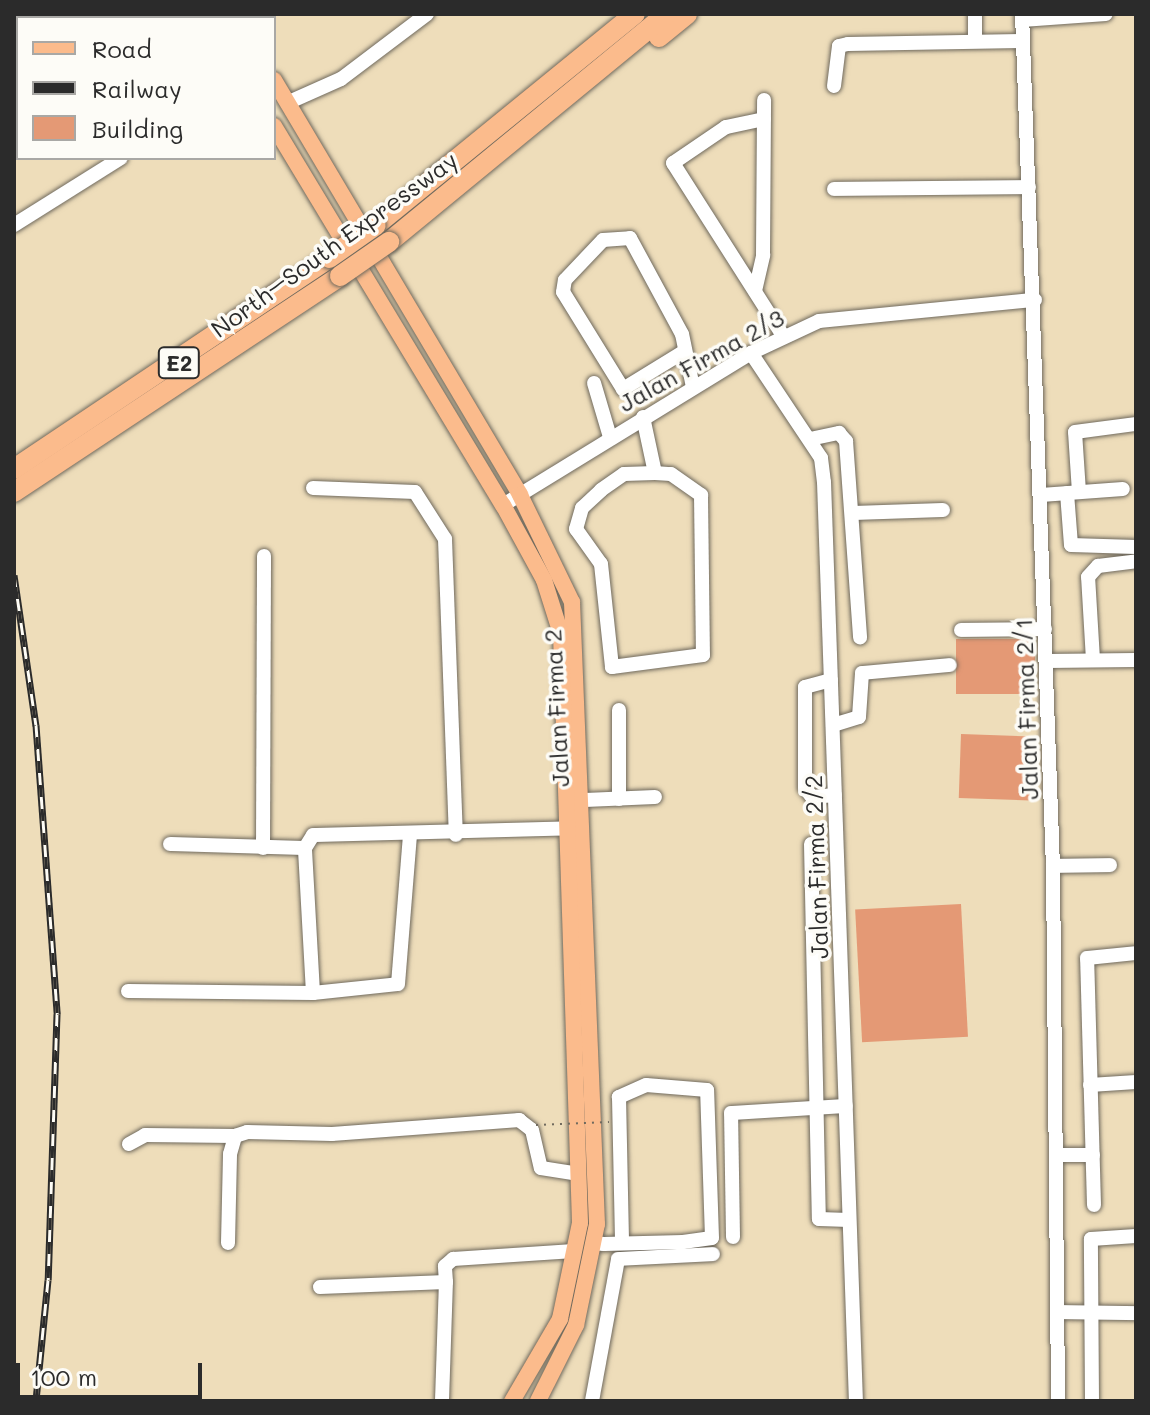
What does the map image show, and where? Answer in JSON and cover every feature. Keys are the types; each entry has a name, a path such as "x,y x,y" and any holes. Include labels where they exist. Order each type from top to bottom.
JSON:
{"highway":[{"name":"North–South Expressway","path":"21,476 376,225 635,14"},
{"name":"North–South Expressway","path":"21,476 389,242 667,14"},
{"path":"562,102 592,93 687,14"}],"main road":[{"name":"Jalan Firma 2","path":"276,84 520,495 572,602 586,828 593,1243 576,1325 538,1401"},
{"name":"Jalan Firma 2","path":"276,129 503,505 544,580 561,634 578,1174 574,1251 560,1319 512,1401"}],"street":[{"path":"287,103 341,79 427,14"},
{"path":"975,14 975,40"},
{"path":"1022,17 1106,14"},
{"name":"Jalan Firma 2/1","path":"1022,17 1035,300 1053,866 1062,1312 1058,1401"},
{"path":"834,86 839,46 1021,41"},
{"path":"755,291 763,255 764,100"},
{"path":"764,119 726,127 673,163 784,337"},
{"path":"14,225 118,160"},
{"path":"834,189 1029,187"},
{"path":"685,351 623,389 563,292 565,280 603,240 630,238 685,351 693,387"},
{"name":"Jalan Firma 2/3","path":"503,505 693,387 784,337 841,316 1035,300"},
{"name":"Jalan Firma 2/2","path":"751,353 810,439 824,482 856,1401"},
{"path":"594,383 610,437"},
{"path":"643,417 655,473"},
{"path":"1136,424 1075,432 1071,545 1136,547"},
{"path":"810,439 839,433 846,441 860,638"},
{"path":"655,473 671,474 701,495 703,655 612,667 601,564 576,529 582,508 601,490 624,474 655,473"},
{"path":"313,488 415,492 445,539 456,835"},
{"path":"1041,495 1123,489"},
{"path":"853,513 943,510"},
{"path":"263,848 264,556"},
{"path":"1093,660 1088,577 1098,566 1136,561"},
{"path":"961,630 1045,629"},
{"path":"1047,661 1136,660"},
{"path":"833,725 859,717 862,673 950,665"},
{"path":"831,680 805,687 805,788 812,797 835,795"},
{"path":"619,710 619,799"},
{"path":"585,800 655,797"},
{"path":"313,993 305,848 313,835 456,835 586,828"},
{"path":"128,991 313,993 398,984 410,834"},
{"path":"170,844 305,848"},
{"path":"811,844 819,1219 849,1220"},
{"path":"1053,866 1110,865"},
{"path":"1094,1205 1087,958 1136,953"},
{"path":"815,997 842,996"},
{"path":"816,1071 844,1071"},
{"path":"1090,1085 1136,1082"},
{"path":"593,1243 622,1243 714,1235 707,1090 646,1085 619,1097 622,1243"},
{"path":"733,1237 731,1113 846,1106"},
{"path":"129,1144 145,1135 235,1136 519,1120 532,1130 541,1168 578,1174"},
{"path":"228,1243 235,1136"},
{"path":"1058,1155 1093,1155"},
{"path":"1092,1401 1091,1239 1136,1236"},
{"path":"442,1401 445,1266 453,1259 574,1251"},
{"path":"592,1401 618,1259 713,1254"},
{"path":"320,1287 446,1282"},
{"path":"1062,1312 1136,1313"}],"path":[{"path":"536,1125 609,1122"}],"building":[{"path":"956,639 1035,639 1035,694 956,694"},
{"path":"961,734 1032,736 1030,800 959,798"},
{"path":"961,904 968,1037 862,1042 855,910"}],"railway":[{"path":"14,575 36,725 57,1014 48,1280 36,1401"}]}
